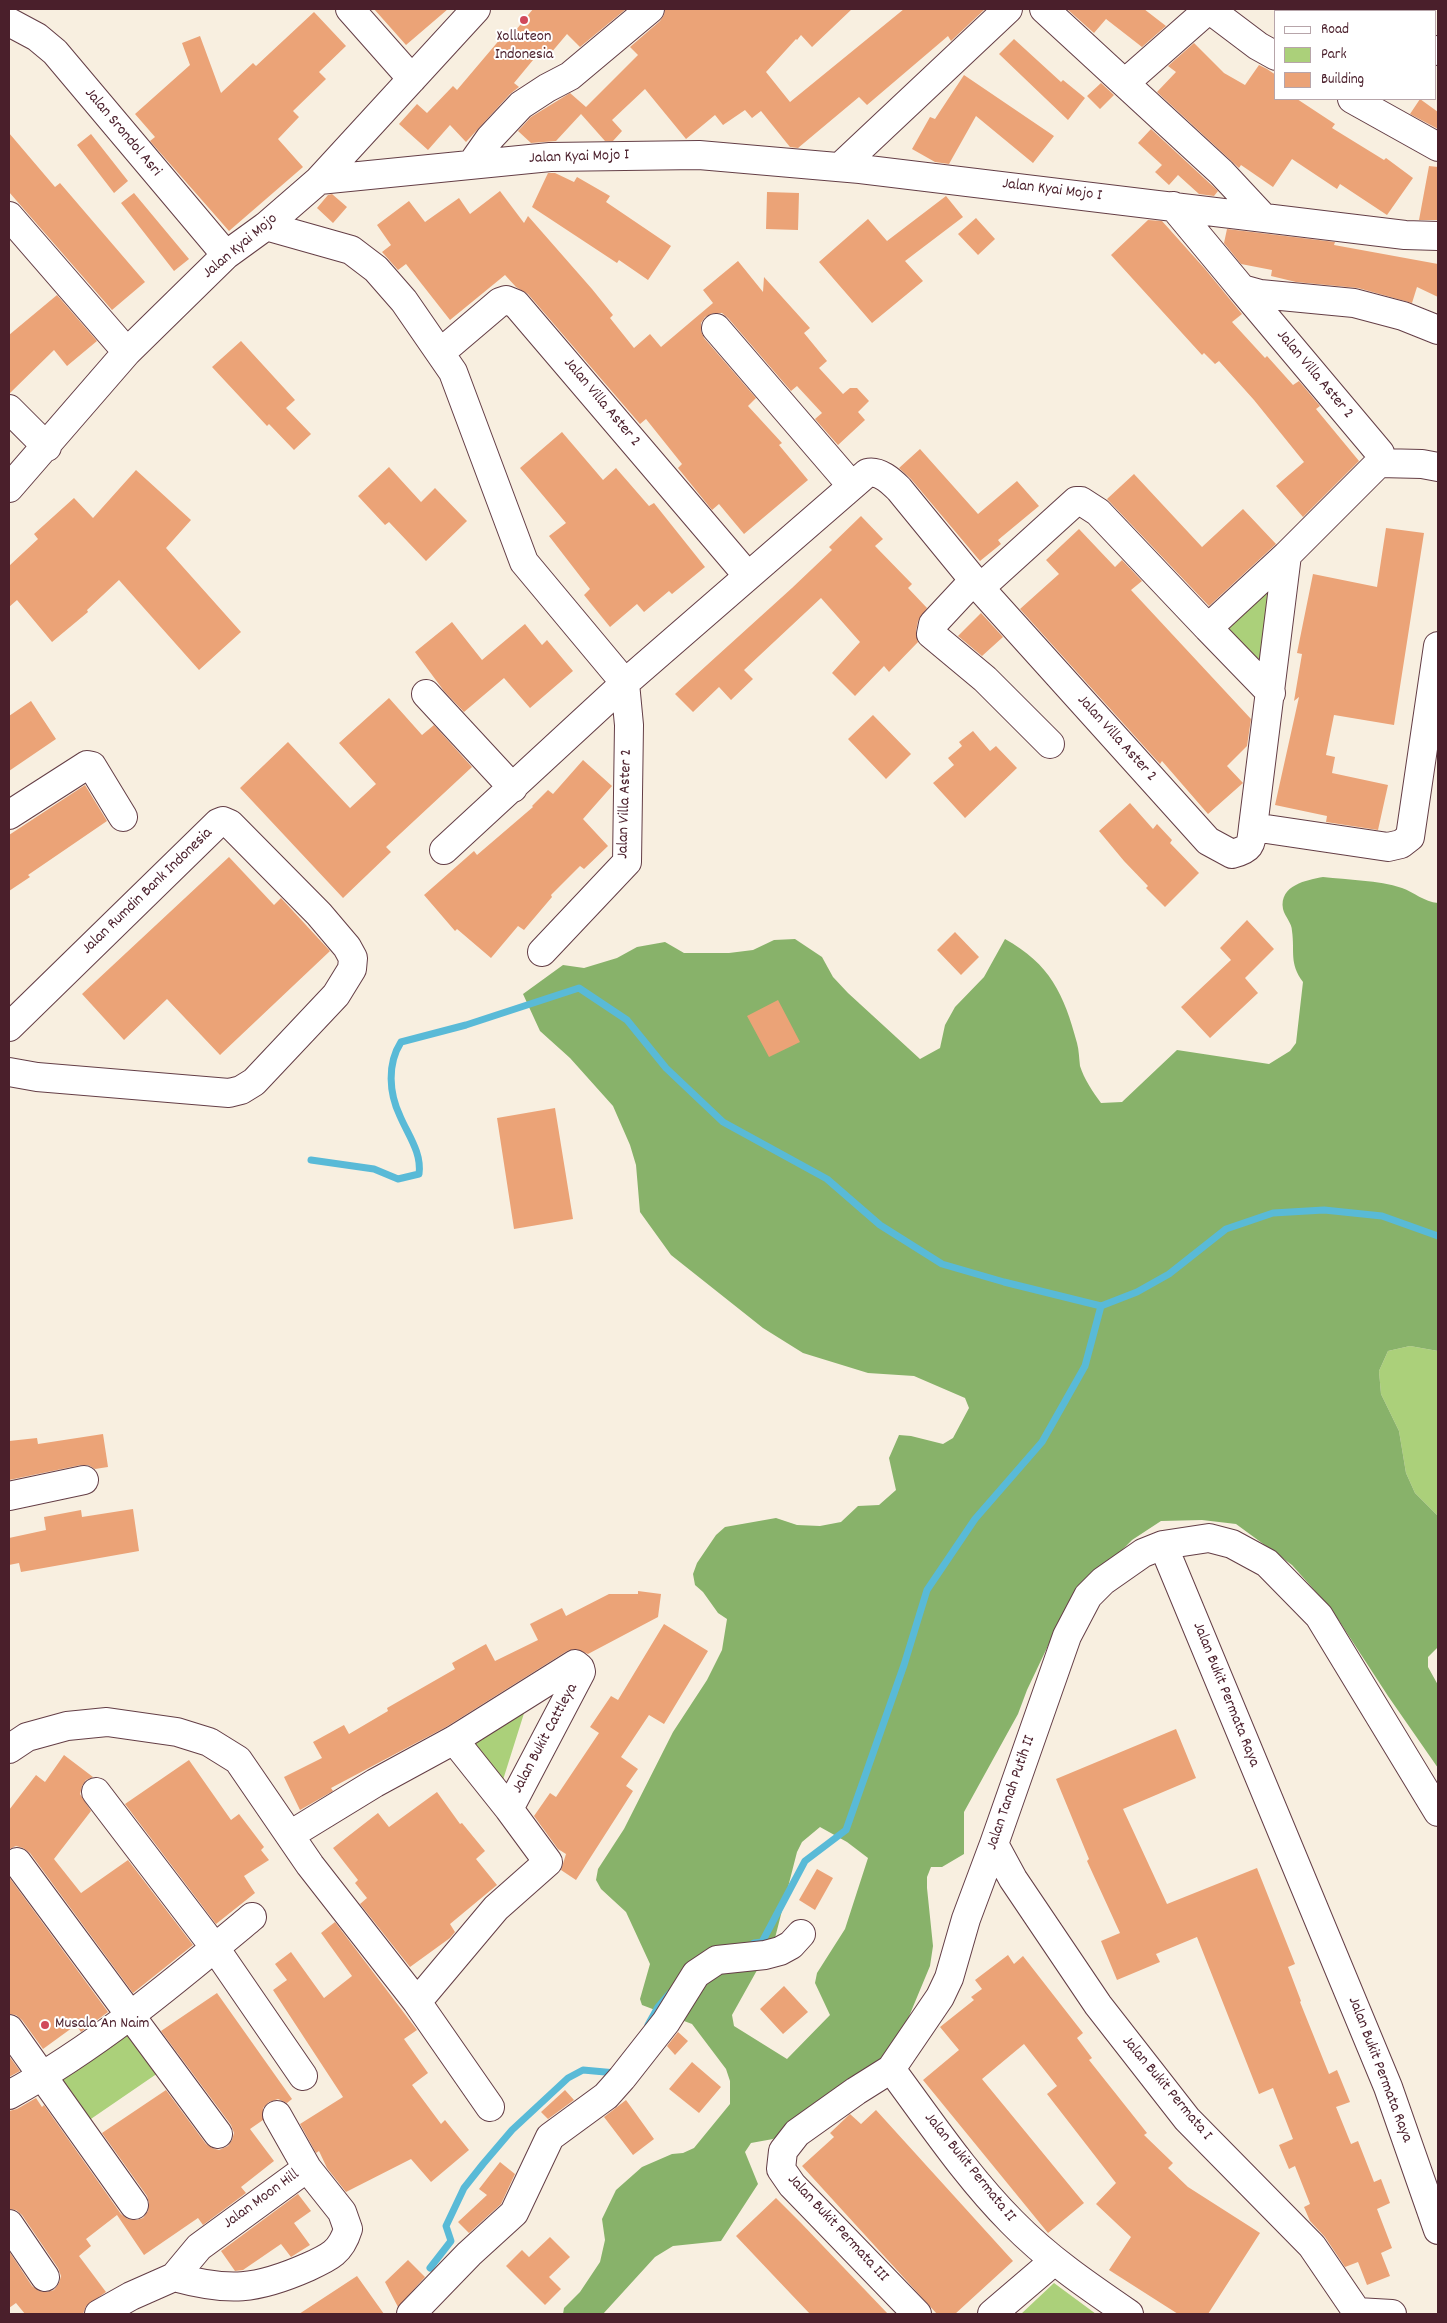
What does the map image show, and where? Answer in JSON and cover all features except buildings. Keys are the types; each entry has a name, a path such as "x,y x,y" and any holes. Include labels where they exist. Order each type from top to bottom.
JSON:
{"street":[{"path":"350,9 412,79"},
{"name":"Jalan Kyai Mojo","path":"9,488 128,352 226,255 266,226 319,180 476,9"},
{"path":"471,165 490,138 521,105 570,76 650,9"},
{"path":"840,167 1008,9"},
{"path":"1044,9 1126,82 1221,172 1263,218"},
{"path":"1126,82 1209,9 1258,46 1274,55"},
{"name":"Jalan Srondol Asri","path":"9,22 37,37 55,52 226,255"},
{"path":"1354,100 1438,147"},
{"name":"Jalan Kyai Mojo I","path":"319,180 550,157 699,155 840,167 1405,235 1438,236"},
{"name":"Jalan Villa Aster 2","path":"1173,206 1380,453 1379,463"},
{"path":"9,216 128,352"},
{"path":"266,226 335,245 360,256 376,269 404,301 453,372 524,562 625,683"},
{"path":"1242,289 1260,294 1354,303 1403,316 1438,330"},
{"name":"Jalan Villa Aster 2","path":"440,353 500,302 506,300 516,304 748,576"},
{"path":"716,328 852,486"},
{"path":"9,409 46,447"},
{"path":"1208,628 1287,555 1379,463 1422,464 1438,467"},
{"name":"Jalan Villa Aster 2","path":"444,850 514,788 625,683 867,473 872,472 892,482 977,584 1208,841 1232,854 1241,852 1251,844 1287,555"},
{"path":"1050,744 985,679 932,634 933,624 977,584 1076,501 1082,501 1098,512 1271,693"},
{"path":"1253,827 1388,848 1401,844 1410,837 1438,646"},
{"name":"Jalan Villa Aster 2","path":"542,952 627,862 629,725 625,683"},
{"path":"426,694 514,788"},
{"path":"9,815 88,765 92,766 123,817"},
{"name":"Jalan Rumdin Bank Indonesia","path":"9,1027 218,823 230,824 319,914 347,947 352,958 352,969 336,995 254,1082 241,1090 229,1093 37,1077 9,1072"},
{"path":"9,1496 84,1480"},
{"path":"1163,1545 1209,1538 1232,1544 1267,1563 1319,1616 1438,1812"},
{"name":"Jalan Tanah Putih II","path":"891,2069 940,1997 949,1978 966,1919 1067,1636 1088,1596 1103,1581 1144,1553 1163,1545"},
{"name":"Jalan Bukit Permata Raya","path":"1163,1545 1388,2087 1438,2230"},
{"name":"Jalan Bukit Cattleya","path":"290,1835 374,1783 454,1740 575,1664 580,1668 581,1672 509,1809"},
{"path":"9,1749 28,1737 77,1725 107,1722 177,1732 209,1742 238,1760 310,1865 417,2002 490,2106"},
{"name":"Jalan Bukit Cattleya","path":"417,2002 496,1908 548,1862 454,1740"},
{"path":"96,1792 215,1948 303,2076"},
{"name":"Jalan Bukit Permata I","path":"994,1844 1013,1879 1098,2005 1187,2119 1312,2246 1353,2313 1392,2314"},
{"path":"17,1862 218,2134"},
{"path":"9,2095 44,2076 131,2014 252,1917"},
{"path":"411,2314 469,2254 514,2213 550,2137 606,2096 666,2022 696,1974 717,1960 765,1955 780,1951 791,1945 801,1934"},
{"path":"9,2029 134,2205"},
{"name":"Jalan Bukit Permata II","path":"891,2069 991,2200 1012,2222 1054,2261 1129,2314"},
{"name":"Jalan Bukit Permata III","path":"891,2069 856,2091 797,2134 783,2151 781,2168 792,2185 917,2314"},
{"path":"277,2115 307,2168"},
{"name":"Jalan Moon Hill","path":"307,2168 342,2212 348,2229 341,2248 320,2261 271,2282 236,2287 207,2286 174,2277 199,2247 307,2168"},
{"path":"9,2224 45,2277"},
{"path":"992,2314 1054,2261"},
{"path":"98,2314 138,2305 174,2277"}],"green space":[{"path":"1271,584 1261,670 1223,625"},
{"path":"1323,877 1383,883 1402,888 1428,901 1438,903 1438,1351 1410,1346 1388,1351 1379,1371 1381,1394 1399,1431 1406,1473 1415,1493 1438,1516 1438,1647 1428,1657 1428,1667 1438,1685 1438,1768 1332,1610 1292,1565 1236,1524 1202,1520 1161,1521 1132,1540 1071,1602 1064,1612 1027,1690 1018,1714 964,1812 964,1854 942,1867 931,1867 927,1877 933,1946 930,1966 900,2038 869,2072 826,2107 773,2139 751,2143 745,2152 758,2184 721,2241 673,2246 655,2257 603,2314 563,2314 564,2308 580,2292 600,2262 605,2240 602,2219 616,2190 642,2167 672,2154 683,2153 694,2148 730,2104 730,2081 726,2069 692,2024 642,2005 640,1999 650,1964 626,1912 601,1889 596,1880 598,1869 624,1829 673,1732 707,1680 722,1650 727,1619 718,1613 703,1592 695,1585 693,1574 697,1563 716,1535 725,1527 776,1518 797,1525 820,1526 841,1522 858,1506 879,1505 896,1490 889,1458 899,1435 943,1444 953,1438 969,1408 965,1398 914,1376 868,1373 803,1353 763,1328 671,1255 640,1212 636,1165 630,1145 613,1106 570,1058 540,1031 523,994 563,965 584,968 617,958 637,947 665,942 684,953 729,953 753,950 774,940 795,939 822,957 833,977 848,993 920,1059 940,1048 945,1025 955,1007 984,977 1005,939 1033,959 1053,982 1072,1025 1078,1046 1080,1066 1098,1099 1101,1103 1122,1102 1177,1050 1269,1064 1290,1051 1296,1043 1303,982 1294,963 1292,928 1283,909 1283,901 1285,894 1295,885","holes":["820,1827 847,1842 868,1858 845,1929 817,1973 815,1983 830,2015 787,2059 734,2026 732,2015 775,1938 797,1852 802,1842"]},
{"path":"1410,1346 1438,1351 1438,1516 1415,1493 1406,1473 1399,1431 1381,1394 1379,1371 1388,1351"},
{"path":"526,1707 502,1783 469,1739"},
{"path":"129,2032 158,2073 85,2123 56,2082"},
{"path":"1054,2283 1096,2314 1021,2314"}],"waterway":[{"path":"311,1160 374,1169 398,1179 419,1174 414,1144 396,1107 392,1088 393,1060 401,1042 466,1025 579,988 627,1020 666,1068 723,1122 827,1179 880,1225 942,1264 1004,1282 1101,1306 1137,1292 1169,1274 1226,1229 1273,1213 1324,1210 1382,1216 1438,1236"},
{"path":"754,1943 762,1942 805,1861 846,1830 904,1665 927,1590 975,1519 1042,1442 1085,1366 1101,1306"},
{"path":"648,2025 658,2007 670,1993"},
{"path":"430,2268 451,2241 446,2226 464,2188 512,2130 568,2078 583,2070 616,2073"}],"place":[{"name":"Xolluteon Indonesia","path":"524,20"},
{"name":"Musala An Naim","path":"45,2025"}]}
